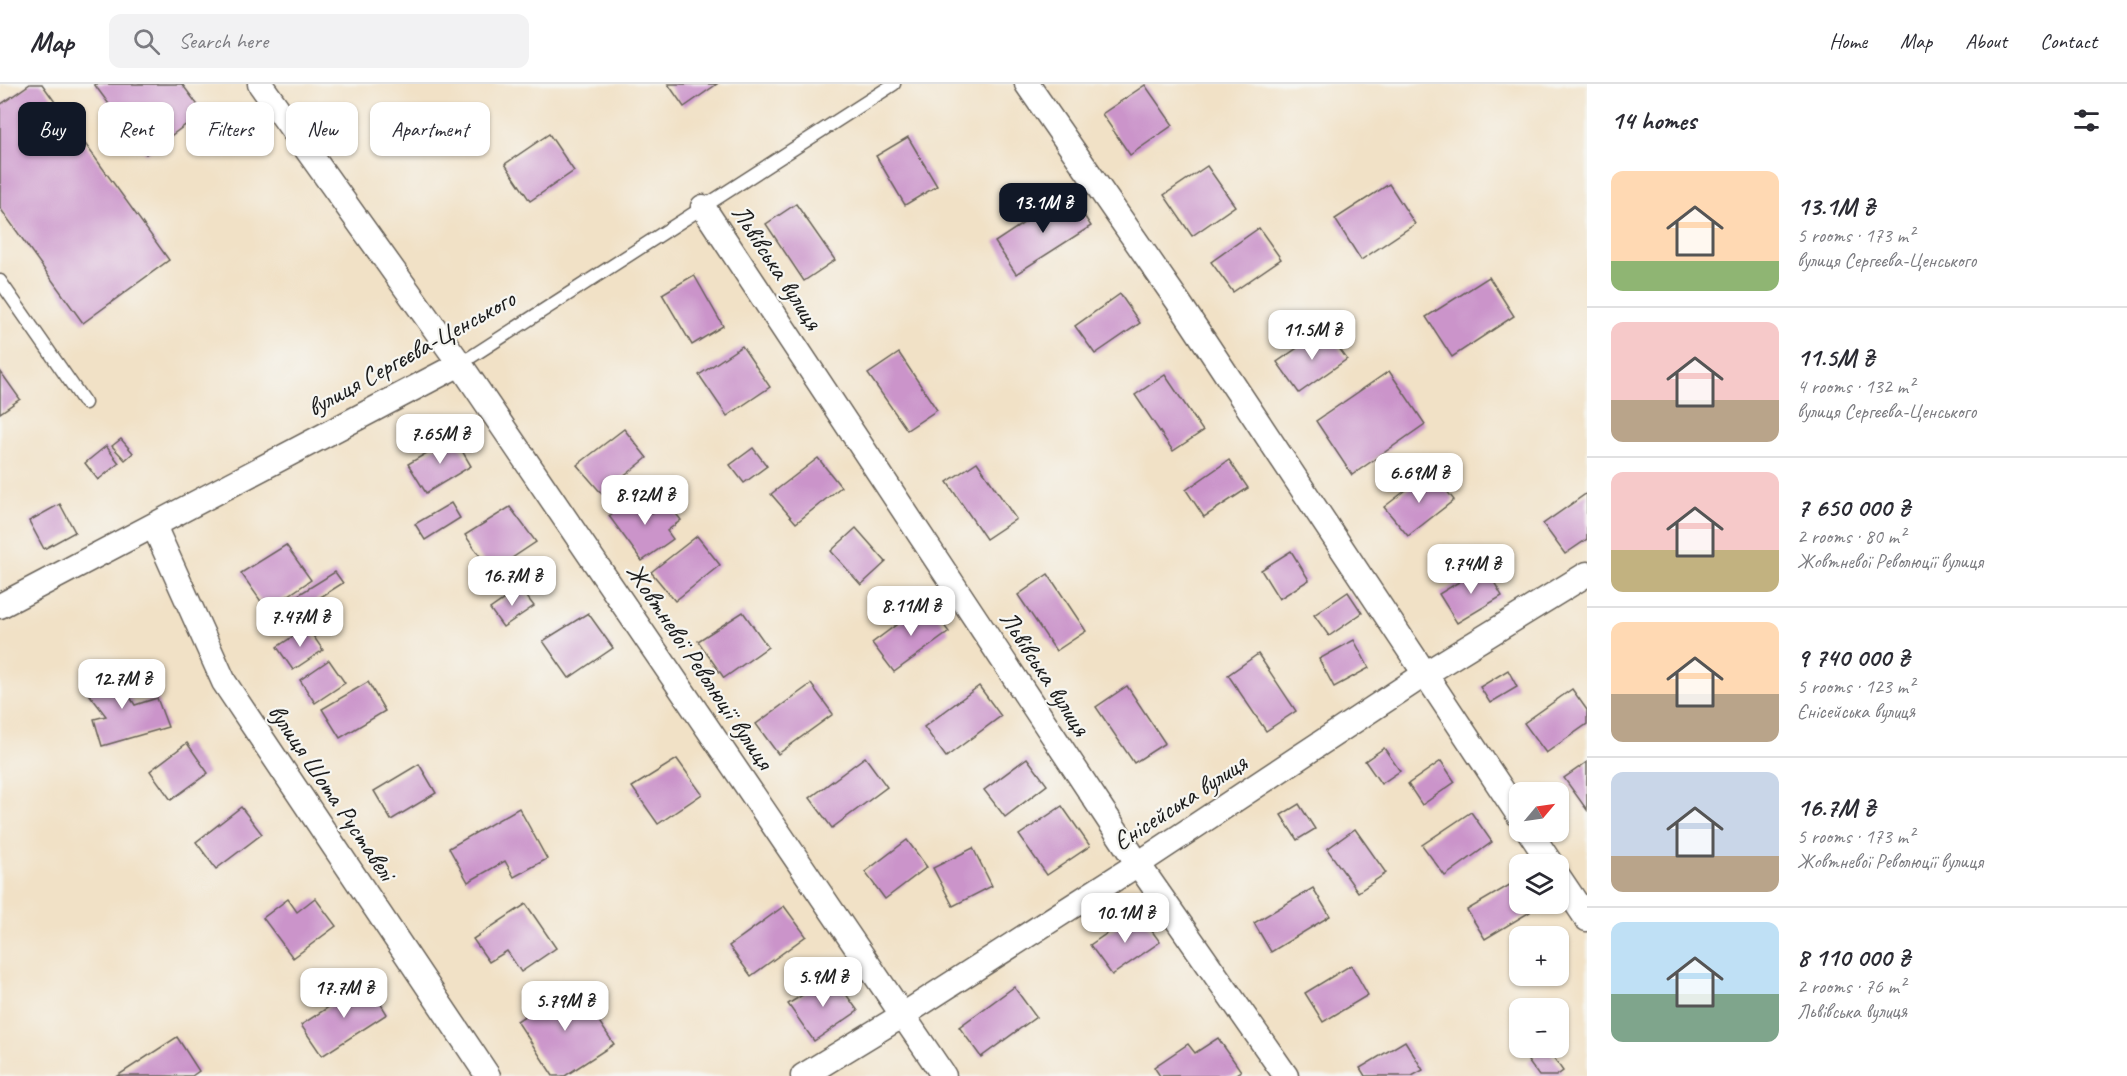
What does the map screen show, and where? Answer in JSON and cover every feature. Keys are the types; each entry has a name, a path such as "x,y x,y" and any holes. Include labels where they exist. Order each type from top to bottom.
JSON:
{"street":[{"name":"Жовтневої Революції вулиця","path":"260,84 460,364 944,1076"},
{"path":"1027,84 1179,303 1509,800"},
{"name":"Львівська вулиця","path":"703,207 1138,864 1286,1076"},
{"name":"вулиця Сергєєва-Ценського","path":"0,606 460,364"},
{"name":"вулиця Шота Руставелі","path":"154,526 224,682 489,1076"},
{"name":"Єнісейська вулиця","path":"803,1076 903,1015 1138,864 1425,674 1587,574"},
{"path":"1569,892 1587,919"}],"lane":[{"name":"вулиця Сергєєва-Ценського","path":"460,364 894,84"},
{"path":"0,281 85,403"}],"building":[{"path":"30,84 42,84 55,102 18,102 18,156 86,156 86,145 169,260 83,323 0,208 0,105"},
{"path":"94,84 182,84 196,102 186,102 186,125 174,133 174,102 107,102"},
{"path":"668,84 717,84 684,107"},
{"path":"1145,85 1173,125 1130,155 1102,114"},
{"path":"549,134 574,171 530,201 505,164"},
{"path":"908,137 937,186 905,205 876,156"},
{"path":"1207,166 1235,206 1192,236 1164,195"},
{"path":"1389,184 1415,224 1361,260 1335,219"},
{"path":"1069,193 1091,226 1016,274 995,242"},
{"path":"796,204 835,260 804,281 766,224"},
{"path":"1259,228 1281,259 1233,292 1211,262"},
{"path":"694,275 723,326 692,345 662,294"},
{"path":"1489,277 1514,316 1452,357 1426,317"},
{"path":"1120,294 1140,323 1095,354 1075,326"},
{"path":"1325,329 1347,359 1299,393 1277,362"},
{"path":"742,346 770,387 727,416 699,375"},
{"path":"899,353 937,410 907,430 868,374"},
{"path":"0,371 20,399 0,413"},
{"path":"1389,371 1425,424 1352,475 1316,421"},
{"path":"1165,375 1203,431 1173,451 1135,395"},
{"path":"624,429 647,458 602,494 577,465"},
{"path":"454,437 471,466 426,493 408,464"},
{"path":"121,439 133,453 125,460 112,446"},
{"path":"106,446 119,463 98,480 85,463"},
{"path":"753,448 767,466 744,483 730,465"},
{"path":"818,458 841,487 796,523 771,494"},
{"path":"1229,460 1248,488 1204,517 1186,490"},
{"path":"977,462 1016,519 986,539 947,482"},
{"path":"1431,471 1454,500 1408,536 1384,507"},
{"path":"1587,493 1587,539 1565,554 1543,524"},
{"path":"639,494 652,513 667,502 681,520 667,531 673,539 642,561 609,516"},
{"path":"451,503 460,518 425,540 415,524"},
{"path":"60,504 75,532 44,549 29,521"},
{"path":"510,507 536,542 491,572 465,535"},
{"path":"856,528 886,562 861,585 831,551"},
{"path":"697,536 720,565 675,601 651,572"},
{"path":"286,545 311,580 267,610 241,573"},
{"path":"1291,551 1309,580 1279,599 1261,570"},
{"path":"1485,566 1502,596 1457,623 1439,594"},
{"path":"335,572 343,583 297,612 290,600"},
{"path":"1048,574 1086,631 1056,651 1018,595"},
{"path":"520,588 534,606 503,627 490,609"},
{"path":"1348,592 1362,613 1329,636 1314,615"},
{"path":"927,602 949,632 894,672 872,643"},
{"path":"743,612 768,647 724,678 698,641"},
{"path":"588,613 613,648 569,678 543,641"},
{"path":"307,627 323,650 293,670 277,647"},
{"path":"1354,640 1369,668 1334,687 1319,659"},
{"path":"1258,654 1296,711 1266,731 1228,675"},
{"path":"329,660 345,683 315,703 300,680"},
{"path":"109,664 135,705 157,698 168,727 102,746 94,719 106,716 83,686"},
{"path":"1508,670 1517,687 1490,703 1480,687"},
{"path":"368,682 385,711 340,738 322,709"},
{"path":"811,684 833,714 778,754 756,724"},
{"path":"979,686 1001,716 946,757 924,727"},
{"path":"1127,686 1165,743 1134,763 1096,707"},
{"path":"1572,689 1587,710 1587,724 1546,753 1524,723"},
{"path":"187,743 208,773 171,800 150,771"},
{"path":"1384,748 1400,771 1381,784 1365,761"},
{"path":"865,757 887,787 832,828 810,798"},
{"path":"1027,758 1047,785 1005,817 984,790"},
{"path":"677,759 702,794 658,824 632,787"},
{"path":"1441,761 1455,782 1422,805 1408,784"},
{"path":"1587,762 1587,810 1569,782 1564,778"},
{"path":"419,764 436,793 391,820 374,791"},
{"path":"1299,804 1315,829 1297,840 1281,815"},
{"path":"1062,806 1090,846 1047,875 1019,835"},
{"path":"241,807 262,834 216,869 196,842"},
{"path":"519,808 547,859 514,877 505,861 468,882 449,848"},
{"path":"1471,812 1492,842 1445,876 1422,845"},
{"path":"1355,829 1386,873 1358,892 1327,849"},
{"path":"907,840 927,867 885,899 865,872"},
{"path":"973,848 992,886 953,906 933,868"},
{"path":"1509,885 1509,914 1527,914 1485,939 1467,910"},
{"path":"1313,888 1330,916 1271,952 1254,923"},
{"path":"315,898 336,926 293,958 263,918 288,899 297,912"},
{"path":"526,904 556,948 521,972 507,951 489,962 473,939"},
{"path":"784,906 806,936 751,976 729,946"},
{"path":"1138,912 1160,942 1112,975 1090,945"},
{"path":"1351,965 1368,995 1323,1022 1305,993"},
{"path":"833,976 858,1011 814,1041 788,1004"},
{"path":"367,982 387,1014 322,1056 301,1025"},
{"path":"574,984 614,1044 565,1076 553,1076 517,1021"},
{"path":"1014,987 1036,1017 981,1057 959,1027"},
{"path":"177,1037 199,1071 192,1076 117,1076"},
{"path":"1218,1038 1241,1071 1233,1076 1160,1076 1154,1067 1188,1044 1195,1053"},
{"path":"1405,1041 1423,1070 1412,1076 1365,1076 1360,1068"},
{"path":"1532,1058 1554,1058 1563,1071 1556,1076 1539,1076 1528,1061"}]}
